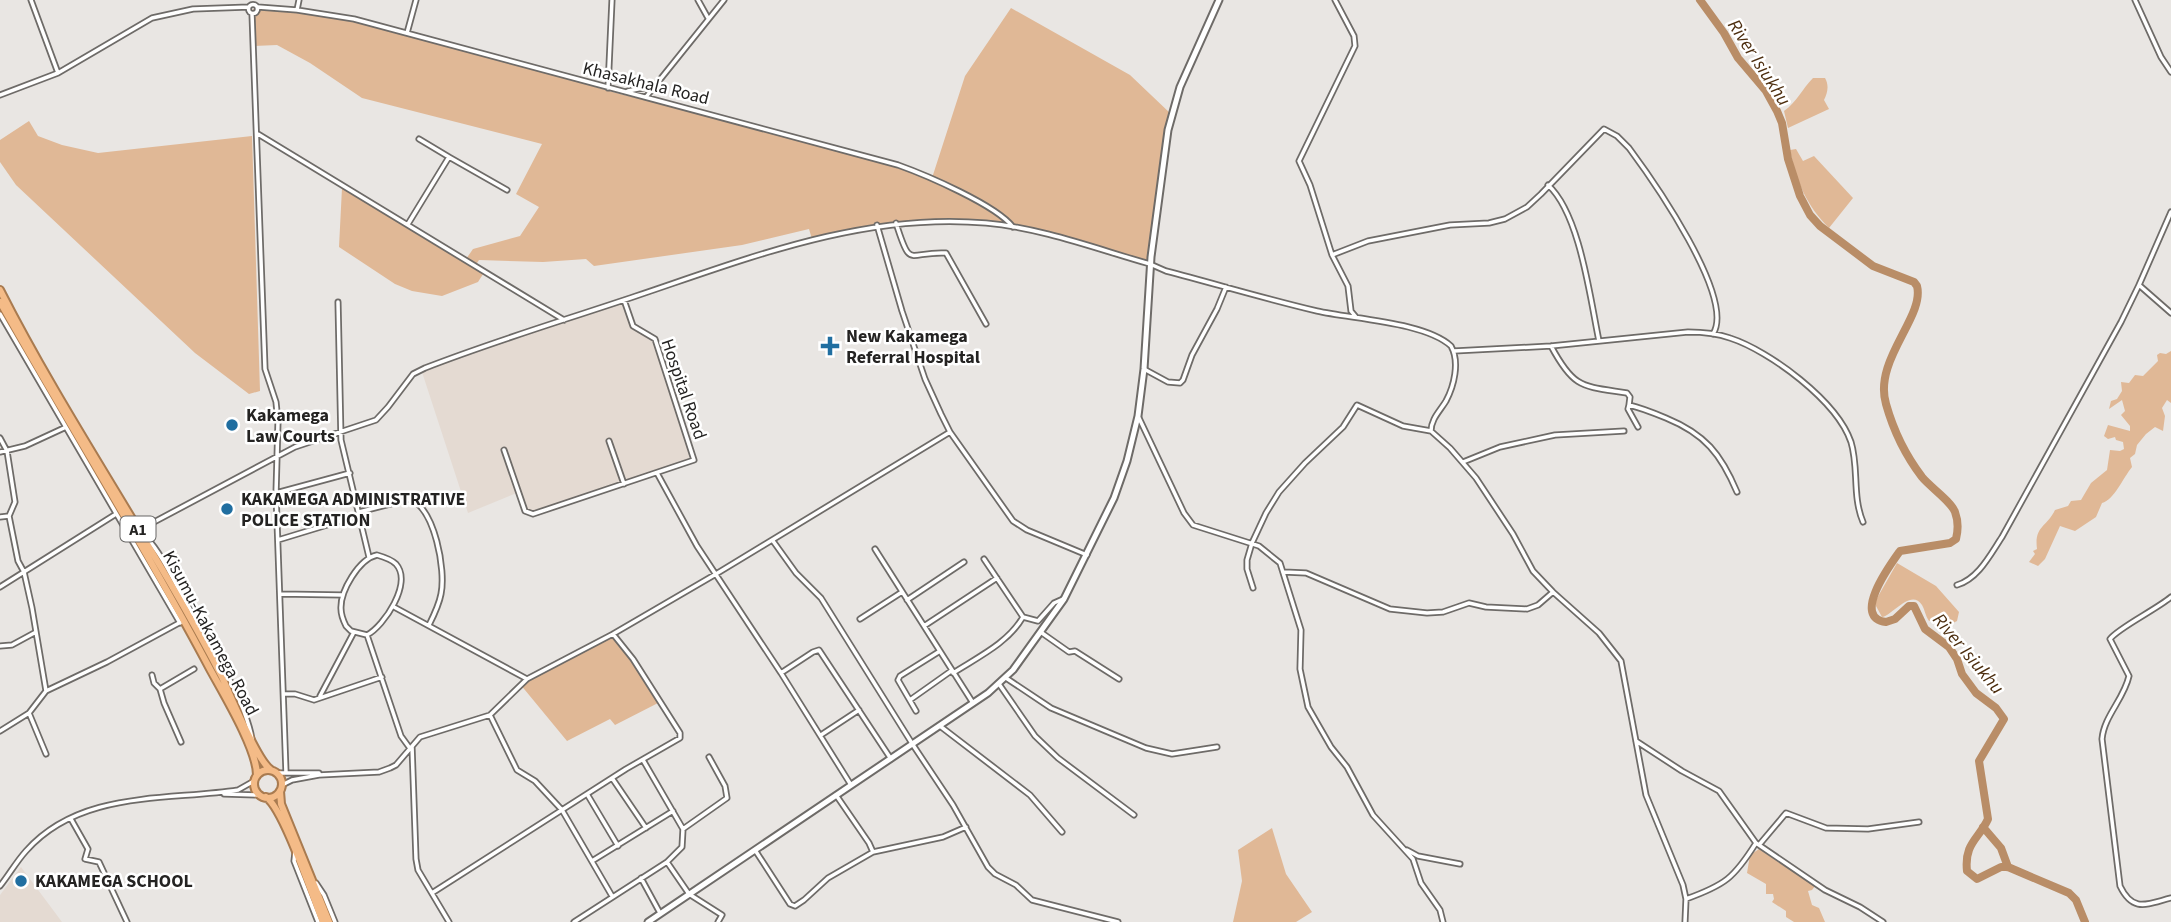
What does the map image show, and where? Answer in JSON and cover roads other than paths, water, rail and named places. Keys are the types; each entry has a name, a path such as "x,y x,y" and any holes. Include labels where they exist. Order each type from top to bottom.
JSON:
{"highway":[{"name":"Kisumu-Kakamega Road","path":"0,290 219,672 265,766 274,772"},
{"name":"Kisumu-Kakamega Road","path":"0,302 235,718 252,754 256,778"},
{"path":"321,922 276,808 255,788 256,778 262,771 274,772 281,788 281,804 329,922"},
{"path":"263,796 275,795 281,788"}],"main road":[{"path":"648,922 913,745 999,684 1042,633 1064,599 1114,498 1127,461 1138,416 1144,369 1150,264 1171,114 1180,87 1219,0"}],"street":[{"path":"31,0 58,73"},
{"path":"252,13 256,13 259,0"},
{"path":"297,10 299,0"},
{"path":"407,33 416,0"},
{"path":"608,88 612,0"},
{"path":"698,0 708,18"},
{"path":"646,97 724,0"},
{"path":"1335,0 1354,36 1355,46 1300,161 1332,255 1348,286 1350,311 1356,317"},
{"path":"2135,0 2161,57 2171,72"},
{"path":"0,94 58,73 152,18 177,11 257,6"},
{"name":"Khasakhala Road","path":"257,6 336,15 898,165 931,178 991,209 1006,218 1013,227"},
{"path":"249,7 252,13 265,369 277,410 276,493 286,773"},
{"path":"625,92 653,86"},
{"path":"1332,255 1368,241 1450,225 1506,219 1527,207 1604,129 1617,136 1635,156 1684,228 1712,288 1718,323 1713,334"},
{"path":"257,134 564,320"},
{"path":"419,139 506,190"},
{"path":"408,224 449,157"},
{"path":"1548,185 1558,194 1573,224 1599,341"},
{"path":"1957,585 1968,580 1979,569 2002,537 2121,322 2171,212"},
{"path":"139,530 277,456 308,442 369,423 382,415 416,371 794,244 896,223 953,222 1013,227 1317,311 1398,324 1422,332 1447,342 1454,351 1454,383 1433,421 1431,431"},
{"path":"896,223 905,251 910,255 946,253 986,324"},
{"path":"877,225 887,266 925,379 950,432 1013,521 1027,530 1087,555"},
{"path":"2138,285 2171,313"},
{"path":"1144,369 1171,383 1180,383 1183,380 1192,355 1226,286"},
{"name":"Hospital Road","path":"624,300 632,326 655,339 694,460 657,472"},
{"path":"338,302 341,440 369,557"},
{"path":"0,314 64,428 182,622 46,691 29,713 0,731"},
{"path":"1454,351 1551,346 1688,332 1734,339 1786,368 1807,385 1830,410 1851,443 1857,499 1863,522"},
{"path":"1551,346 1576,382 1590,388 1627,393 1630,397 1628,409 1638,427"},
{"path":"48,387 48,399"},
{"path":"1253,588 1247,569 1252,543 1266,513 1279,492 1343,427 1357,405 1403,426 1431,431 1463,462 1513,534 1533,571 1599,633 1621,661 1646,795 1683,885 1686,899 1685,922"},
{"path":"1629,405 1677,422 1705,439 1722,460 1738,492"},
{"path":"1138,416 1184,513 1194,524 1252,543 1275,557 1284,572 1301,630 1300,669 1308,707 1347,767 1373,816 1413,859 1426,893 1440,910 1443,922"},
{"path":"0,452 25,446 64,428"},
{"path":"1463,462 1500,447 1555,435 1624,430"},
{"path":"274,772 379,772 396,765 411,745 430,733 490,715 527,680 716,575 950,432"},
{"path":"0,438 7,451 15,502 9,516 18,561 24,572 46,691"},
{"path":"609,441 624,484"},
{"path":"503,450 525,511 533,514 657,472 697,546 851,785"},
{"path":"276,493 350,473"},
{"path":"278,540 410,499 418,502 433,532 442,569 441,594 429,625"},
{"path":"0,587 116,514"},
{"path":"0,517 9,516"},
{"path":"772,540 796,573 821,598 966,827 988,867 995,874 1016,885 1032,900 1118,922"},
{"path":"875,549 973,703"},
{"path":"369,557 386,557 396,564 401,578 393,606 379,626 367,635 354,632 346,626 341,607 343,595 359,567 369,557"},
{"path":"984,559 1023,617 1038,621 1054,603 1064,599"},
{"path":"907,600 964,562"},
{"path":"1284,572 1306,573 1390,609 1427,613 1443,612 1469,603 1486,607 1527,609 1538,605 1553,592"},
{"path":"924,626 997,578"},
{"path":"860,619 902,592"},
{"path":"280,594 343,595"},
{"path":"2171,597 2110,639 2129,676 2122,696 2106,723 2102,739 2120,886 2132,903 2146,905 2171,898"},
{"path":"393,606 527,680"},
{"path":"909,700 1005,639 1016,629 1023,617"},
{"path":"0,646 12,645 36,632"},
{"path":"319,698 354,632"},
{"path":"1042,633 1069,652 1075,650 1119,679"},
{"path":"432,893 612,778 679,739 681,736 633,659 613,634"},
{"path":"367,635 401,736 411,745 418,870 449,922"},
{"path":"781,673 819,650 891,759"},
{"path":"916,710 900,686 900,676 940,651"},
{"path":"160,689 194,669"},
{"path":"152,675 153,683 160,689 181,742"},
{"path":"284,694 311,700 382,677"},
{"path":"1006,678 1051,708 1146,748 1172,754 1217,747"},
{"path":"999,684 1035,736 1058,758 1135,815"},
{"path":"821,735 859,710"},
{"path":"29,713 46,754"},
{"path":"490,715 517,770 535,781 562,810 612,896"},
{"path":"940,726 1030,795 1062,832"},
{"path":"1636,741 1719,791 1757,844 1825,890 1860,906 1883,922"},
{"path":"683,829 727,798 725,786 709,757"},
{"path":"574,922 667,862 682,848 683,829 643,760"},
{"path":"281,788 292,780 331,774"},
{"path":"0,886 26,851 45,835 89,810 128,801 239,790 256,778"},
{"path":"612,778 646,828"},
{"path":"208,794 263,796"},
{"path":"587,794 618,846"},
{"path":"836,795 873,852"},
{"path":"593,861 673,811"},
{"path":"1686,899 1721,885 1731,878 1757,844 1786,813 1826,828 1868,828 1919,822"},
{"path":"71,819 88,849 85,859 99,862 127,922"},
{"path":"755,850 790,904 794,906 828,877 873,852 943,837 966,827"},
{"path":"1405,849 1418,856 1460,864"},
{"path":"667,862 689,894 721,914 718,922"},
{"path":"641,878 661,913"},
{"path":"312,879 324,895 335,922"}],"waterway":[{"name":"River Isiukhu","path":"1700,0 1738,58 1766,91 1777,111 1782,123 1788,159 1800,196 1810,215 1820,226 1873,266 1914,282 1917,286 1914,311 1886,371 1886,404 1892,423 1916,469 1953,508 1957,518 1957,536 1950,543 1900,551 1876,590 1872,611 1876,618 1886,622 1895,619 1909,606 1914,606 1925,629 1949,647 1962,674 1976,693 1996,708 2004,719 1979,761 1988,819 1970,848 1967,871 1977,879 2001,867 2008,867 2069,893 2076,900 2085,922"},
{"name":"River Isiukhu","path":"1983,827 2001,848 2008,867"}],"place":[{"name":"New Kakamega Referral Hospital","path":"830,346"},
{"name":"Kakamega Law Courts","path":"232,425"},
{"name":"KAKAMEGA ADMINISTRATIVE POLICE STATION","path":"227,509"},
{"name":"KAKAMEGA SCHOOL","path":"21,881"}]}
